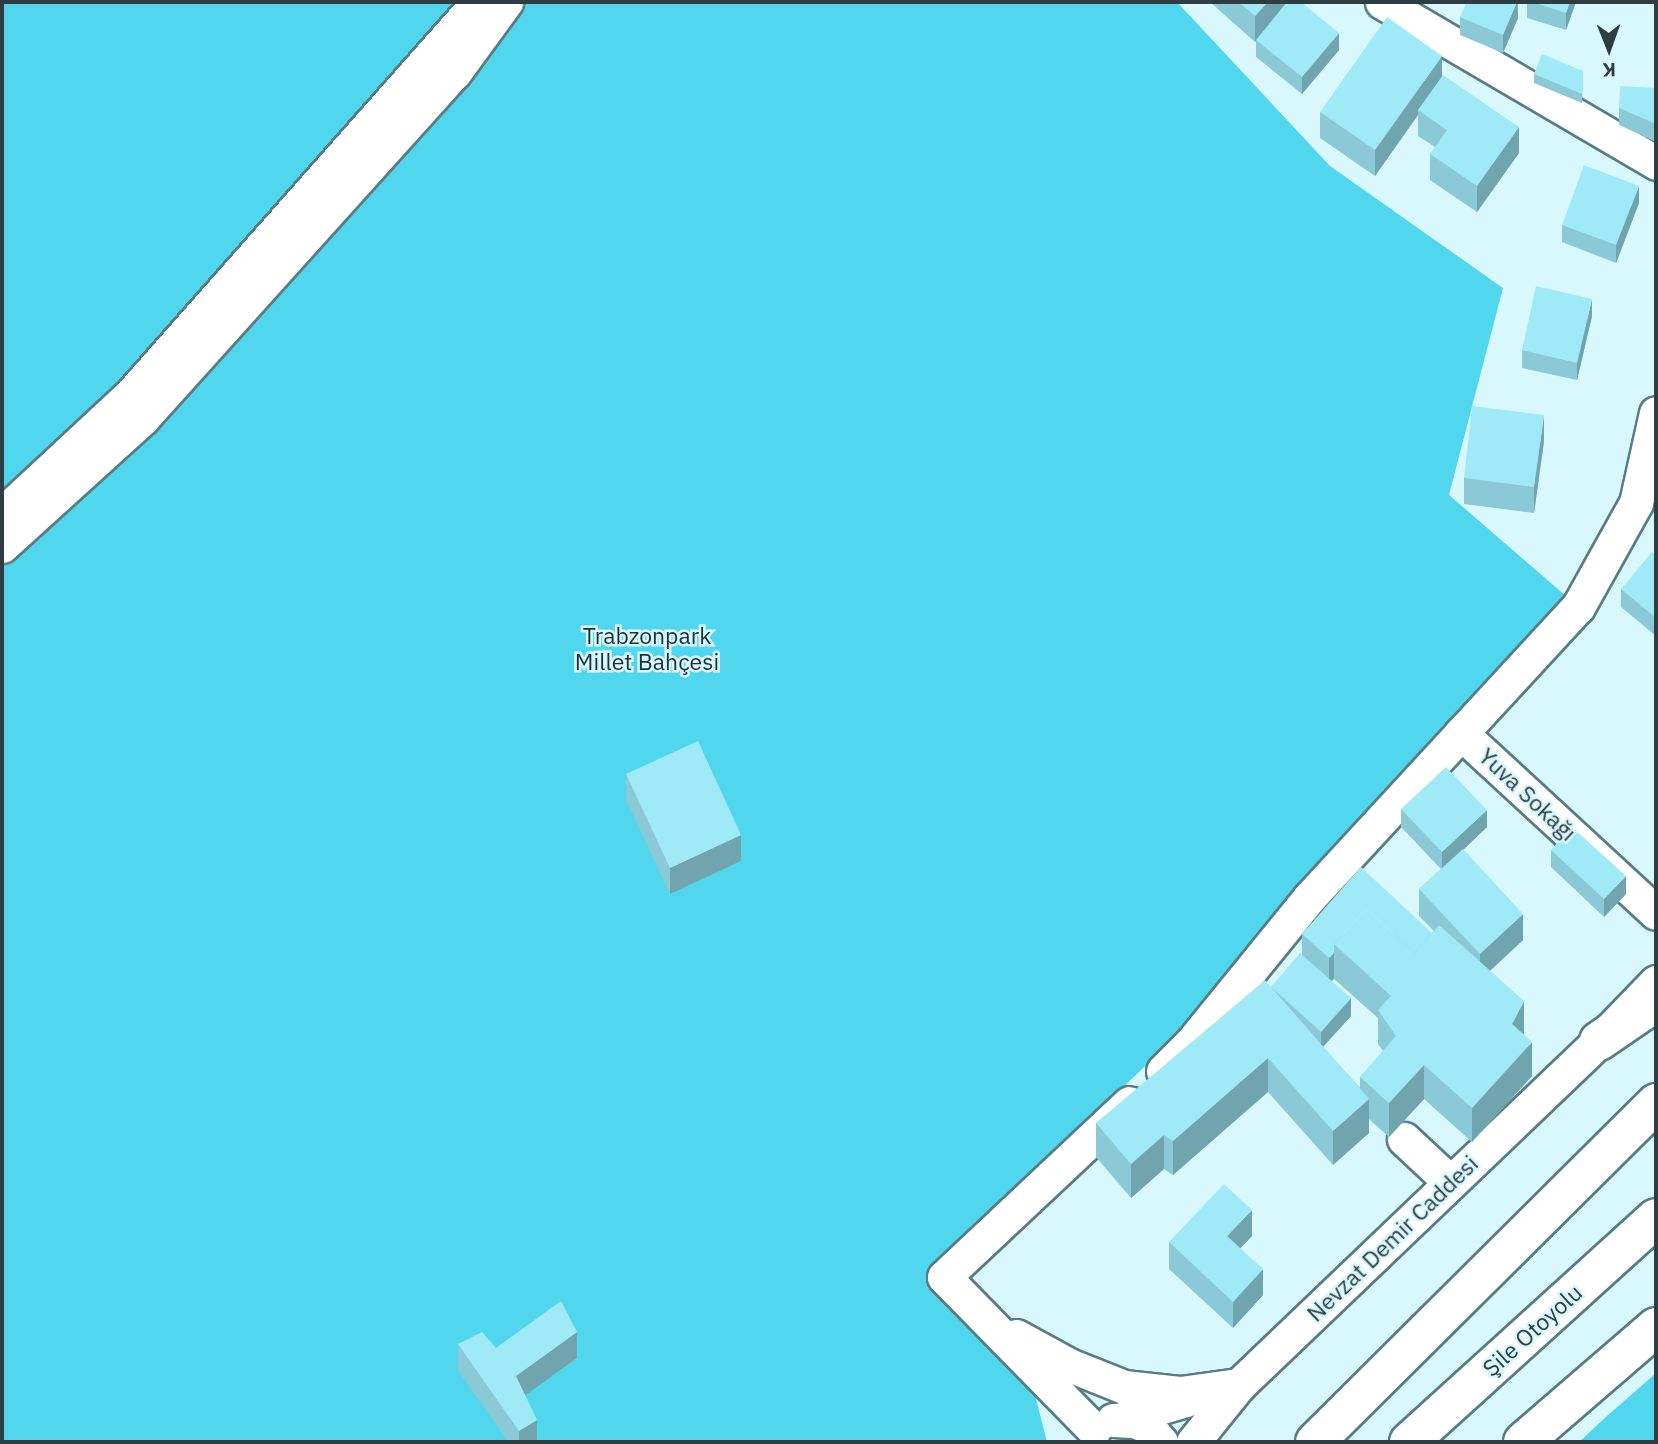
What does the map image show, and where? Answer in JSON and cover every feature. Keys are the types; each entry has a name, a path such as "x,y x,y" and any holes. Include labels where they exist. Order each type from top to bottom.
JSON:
{"highway":[{"path":"1599,1041 1656,1002"},
{"path":"1315,1442 1656,1103"},
{"path":"1549,1208 1656,1125"},
{"name":"Şile Otoyolu","path":"1409,1442 1656,1218"},
{"path":"1523,1442 1656,1327"}],"street":[{"path":"2,514 132,393 478,2"},
{"path":"2,546 143,418 455,72 506,2"},
{"path":"1382,2 1656,163"},
{"path":"1100,1430 944,1277 1192,1042 1310,897 1577,607 1636,503 1655,426"},
{"name":"Yuva Sokağı","path":"1461,733 1656,913"},
{"name":"Nevzat Demir Caddesi","path":"1193,1442 1239,1385 1599,1041 1656,982"},
{"path":"1404,1139 1450,1182"},
{"path":"987,1320 1069,1365 1124,1387 1180,1393 1239,1385"},
{"path":"1100,1430 1239,1385"},
{"path":"1100,1430 1135,1421 1148,1427 1161,1442"}],"green space":[{"name":"Trabzonpark Millet Bahçesi","path":"2,2 1177,2 1330,166 1503,288 1449,495 1566,596 1208,1006 931,1271 1034,1391 1047,1442 2,1442"},
{"path":"1656,1373 1656,1442 1579,1442 1607,1416"}],"building":[{"path":"1239,2 1268,2 1255,16"},
{"path":"1287,2 1301,2 1339,33 1302,77 1256,40"},
{"path":"1467,2 1517,2 1503,35 1460,17"},
{"path":"1532,2 1570,2 1566,13"},
{"path":"1387,17 1442,56 1375,150 1320,112"},
{"path":"1542,54 1583,71 1582,94 1534,74"},
{"path":"1443,75 1519,127 1477,186 1430,154 1447,130 1418,110"},
{"path":"1620,86 1656,88 1656,124 1619,108"},
{"path":"1584,165 1639,186 1616,245 1562,225"},
{"path":"1536,286 1592,299 1577,363 1522,350"},
{"path":"1472,406 1544,415 1534,487 1464,478"},
{"path":"1652,552 1656,556 1656,618 1621,589"},
{"path":"698,741 741,835 670,868 626,774"},
{"path":"1446,767 1487,810 1442,852 1401,809"},
{"path":"1572,827 1626,876 1604,899 1551,850"},
{"path":"1463,849 1523,914 1480,954 1419,889"},
{"path":"1361,867 1432,933 1415,953 1366,909 1334,944 1334,953 1329,958 1302,934"},
{"path":"1366,909 1415,953 1439,925 1524,1001 1512,1024 1532,1042 1472,1108 1424,1065 1389,1103 1360,1077 1396,1036 1378,1010 1391,996 1334,944"},
{"path":"1300,953 1351,998 1321,1032 1271,987"},
{"path":"1265,980 1369,1099 1333,1131 1268,1058 1173,1141 1164,1135 1131,1164 1096,1123"},
{"path":"1224,1184 1252,1210 1227,1236 1263,1269 1233,1302 1169,1242"},
{"path":"561,1301 577,1332 516,1376 537,1420 519,1431 458,1344 482,1332 496,1348"}]}
